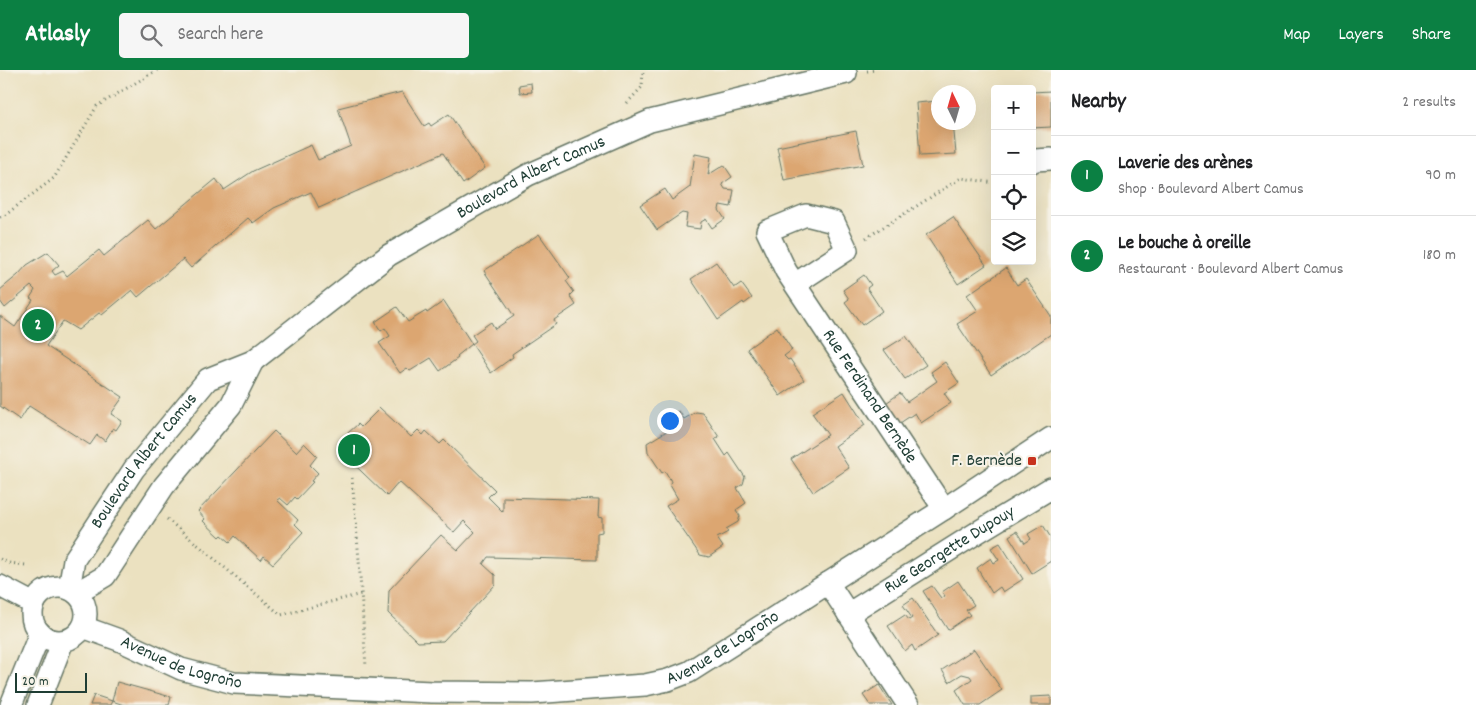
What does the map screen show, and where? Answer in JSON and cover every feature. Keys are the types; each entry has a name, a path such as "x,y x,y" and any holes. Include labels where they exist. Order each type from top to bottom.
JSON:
{"street":[{"name":"Boulevard Albert Camus","path":"253,361 231,405 164,486 105,576 73,591 74,560 134,470 208,380 253,361 389,255 528,175 650,121 846,73"},
{"path":"1036,160 1051,159"},
{"name":"Rue Ferdinand Bernède","path":"847,250 834,222 806,215 767,231 786,271 944,509"},
{"path":"795,284 847,250"},
{"name":"Avenue de Logroño","path":"83,627 119,640 181,669 234,683 432,692 532,693 645,685 668,680 689,672 944,509 1051,438"},
{"name":"Rue Georgette Dupouy","path":"848,614 1051,488"},
{"path":"828,583 908,705"},
{"path":"0,586 34,604"},
{"path":"52,588 73,591 82,600 85,609 86,618 83,627 71,638 54,640 46,638 40,633 32,620 34,604 38,597 44,591 52,588"},
{"path":"11,705 40,633"},
{"path":"38,705 62,640"}],"path":[{"path":"0,217 54,178 97,106 157,70"},
{"path":"627,103 642,87 642,70"},
{"path":"847,250 961,178 991,182"},
{"path":"352,478 368,689"},
{"path":"151,506 281,615 361,594"},
{"path":"0,559 9,563 26,565"}],"building":[{"path":"531,83 532,92 520,93 519,85"},
{"path":"1051,91 1051,127 1036,128 1036,92"},
{"path":"402,92 424,126 429,123 431,126 449,114 485,168 463,184 443,153 319,208 311,192 274,208 253,223 248,218 191,268 183,259 138,297 132,290 102,315 99,313 78,330 63,321 46,346 123,397 111,414 122,421 116,430 113,428 105,441 97,435 90,445 29,406 20,420 0,406 0,316 15,327 33,300 30,298 35,290 31,286 5,308 0,301 0,290 27,265 48,252 59,265 52,271 55,275 63,271 67,276 99,250 104,256 148,220 156,229 216,179 224,190 253,171 311,145 318,160 351,146 338,108"},
{"path":"931,102 931,130 954,130 956,154 920,156 916,103"},
{"path":"856,131 863,165 784,180 777,147"},
{"path":"695,154 711,157 708,175 724,165 732,177 722,184 725,189 734,190 731,207 720,205 719,210 725,219 712,228 706,219 701,222 700,229 685,227 687,214 682,213 657,230 640,205 665,189 672,200 690,187"},
{"path":"953,217 986,265 958,284 926,235"},
{"path":"539,234 570,278 566,281 574,292 570,296 576,305 554,320 556,324 512,354 513,357 491,373 472,344 476,341 472,335 491,322 495,329 514,316 484,271"},
{"path":"716,262 734,288 741,283 752,298 744,304 743,302 718,320 691,279"},
{"path":"1006,268 1017,285 1026,279 1051,316 1051,334 991,375 957,324 978,311 967,295"},
{"path":"864,275 871,285 867,288 882,311 862,325 845,302 849,299 843,290"},
{"path":"444,301 472,344 457,356 458,358 440,371 431,358 410,371 407,368 400,373 379,343 390,336 385,328 381,331 375,322 397,307 408,322 426,311 427,313"},
{"path":"777,327 792,350 784,356 788,360 790,359 804,380 780,396 747,349"},
{"path":"906,336 926,365 905,379 884,350"},
{"path":"945,362 959,383 944,393 951,403 921,423 915,413 900,423 886,403 900,393 907,402 937,381 931,372"},
{"path":"844,392 865,425 835,446 849,468 813,492 791,459 828,435 812,413"},
{"path":"380,408 411,437 418,430 423,435 426,431 440,444 444,440 495,490 488,497 503,512 503,497 599,500 598,517 602,518 602,532 597,533 597,560 488,557 483,564 495,575 495,585 443,641 418,642 388,613 389,590 441,535 458,550 475,532 464,521 454,532 399,482 387,496 339,450 351,436 348,433 358,424 361,427"},
{"path":"679,411 684,419 696,412 703,413 719,437 715,439 726,456 729,453 745,477 743,484 737,488 746,503 736,510 740,516 738,522 726,529 728,532 717,538 723,547 709,557 700,555 666,506 678,499 665,471 662,473 648,452 647,443 670,429 666,420"},
{"path":"274,431 296,452 304,443 317,456 310,465 318,473 311,481 313,482 297,499 295,497 288,505 280,498 277,500 298,520 295,524 303,532 273,564 264,556 261,560 235,536 230,542 222,535 220,537 203,521 205,519 198,511"},
{"path":"1043,525 1051,538 1051,561 1032,573 1009,536 1017,531 1025,543 1031,539 1028,534"},
{"path":"1000,543 1023,579 1003,592 1000,587 992,593 977,568 991,558 994,563 999,560 991,548"},
{"path":"958,581 974,605 966,610 970,615 948,630 923,591 932,586 941,598 945,596 942,592"},
{"path":"913,598 938,635 915,651 912,645 905,651 888,626 905,615 909,620 912,618 903,605"},
{"path":"974,649 1002,690 980,705 965,705 956,690 972,679 970,676 962,674 949,682 942,670"},
{"path":"117,682 171,697 169,705 124,705 112,701"},
{"path":"879,685 892,705 870,705 863,695"},
{"path":"94,695 112,701 110,705 90,705"},
{"path":"1051,696 1051,705 1031,705 1031,697"}],"place":[{"name":"Le bouche à oreille","path":"38,325"},
{"name":"Laverie des arènes","path":"354,450"},
{"name":"F. Bernède","path":"1032,461"}]}
